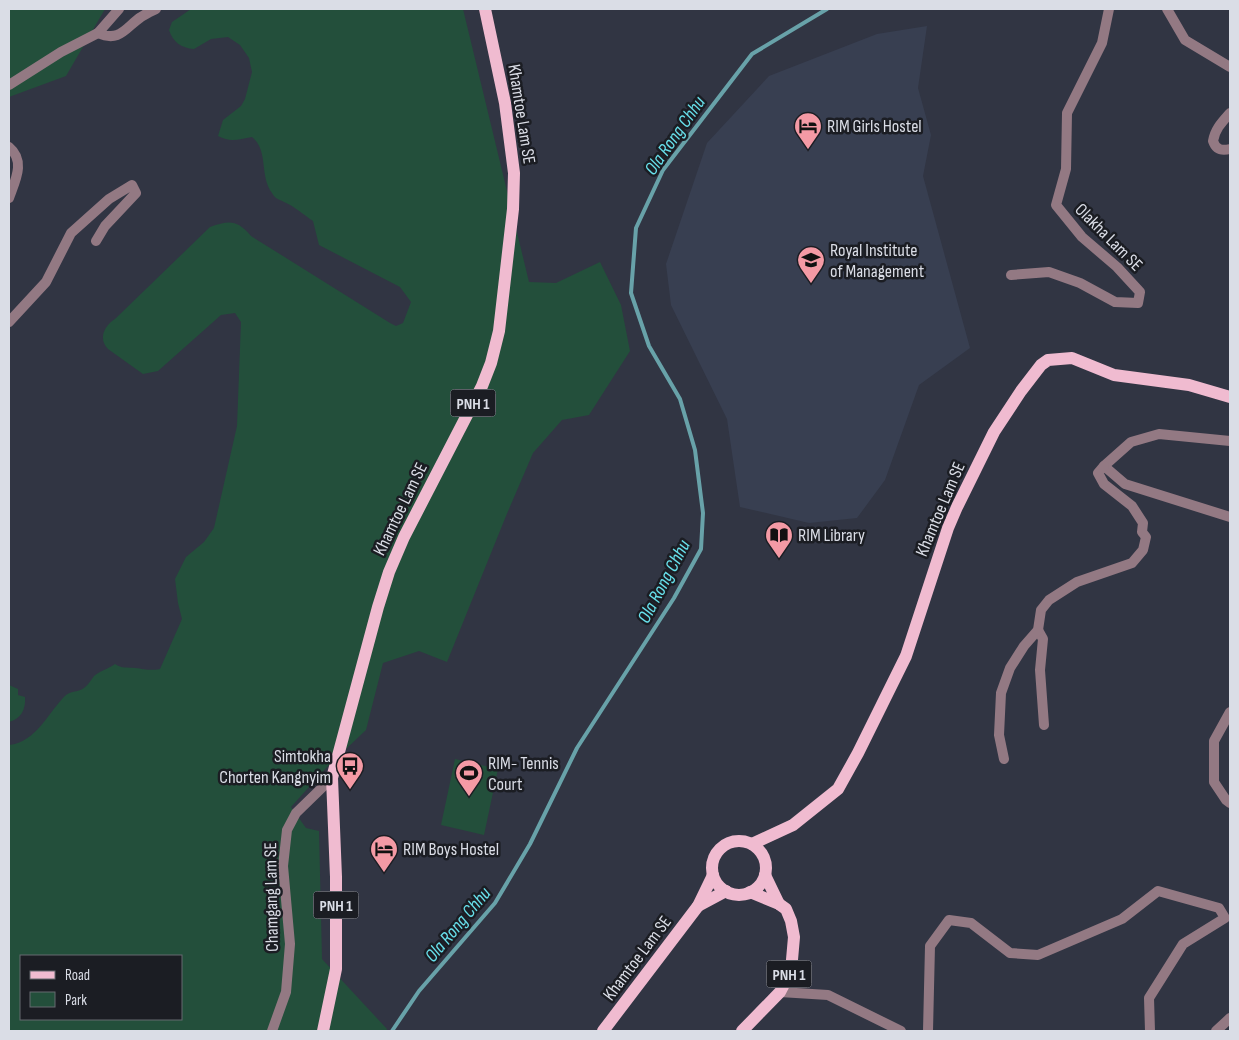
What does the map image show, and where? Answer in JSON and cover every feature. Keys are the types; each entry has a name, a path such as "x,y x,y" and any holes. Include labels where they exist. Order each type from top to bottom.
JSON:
{"main road":[{"name":"Khamtoe Lam SE","path":"322,1031 336,969 336,877 332,778 389,572 404,537 482,386 492,363 499,331 513,209 514,172 505,103 485,9"},
{"name":"Khamtoe Lam SE","path":"752,844 793,826 836,791 849,770 906,656 948,528 957,507 994,432 1025,385 1041,365 1048,360 1072,358 1114,375 1189,385 1230,397"},
{"name":"Khamtoe Lam SE","path":"764,857 780,832"},
{"path":"745,841 752,844 759,849 764,857 766,869 760,885 750,892 742,894 726,891 716,882 713,875 713,861 720,849 732,842 745,841"},
{"name":"Khamtoe Lam SE","path":"603,1031 698,906 713,875"},
{"name":"PNH 1","path":"742,1031 780,992 791,971 794,937 791,921 786,909 779,904 765,875"},
{"name":"Khamtoe Lam SE","path":"698,906 726,891"},
{"path":"750,892 779,904"}],"street":[{"path":"9,85 60,52 98,33 120,9"},
{"path":"98,33 105,36 121,35 140,17 156,9"},
{"name":"Olakha Lam SE","path":"1011,275 1049,272 1080,283 1115,302 1138,303 1140,292 1117,267 1082,237 1056,205 1066,169 1067,113 1102,43 1109,9"},
{"path":"1167,9 1184,40 1230,67"},
{"path":"1230,114 1215,131 1214,141 1219,149 1224,151 1230,150"},
{"path":"9,147 15,152 20,169 9,198"},
{"path":"9,322 46,282 71,233 109,200 132,185 136,193 105,226 96,241"},
{"path":"1004,759 999,735 1001,693 1010,668 1024,646 1038,630 1042,610 1049,600 1077,582 1132,563 1143,550 1146,537 1142,532 1143,523 1132,506 1104,484 1098,473 1131,442 1158,434 1230,441"},
{"path":"1104,466 1125,484 1230,517"},
{"path":"1038,630 1043,639 1040,670 1044,725"},
{"path":"1230,712 1214,741 1214,782 1226,800 1230,802"},
{"name":"Chamgang Lam SE","path":"272,1031 286,992 290,944 283,866 287,830 296,813 332,778"},
{"path":"928,1031 930,946 949,920 971,923 1010,953 1038,955 1122,919 1158,891 1220,908 1225,918 1183,944 1149,998 1150,1031"},
{"path":"780,992 828,995 901,1031"},
{"path":"1216,1031 1230,1018"}],"shaded area":[{"name":"Royal Institute of Management","path":"927,26 918,88 931,135 923,176 970,348 919,385 885,480 857,518 809,523 740,507 727,419 671,305 666,264 707,143 769,76 877,34"}],"green space":[{"path":"9,9 105,9 66,76 9,97"},
{"path":"191,9 463,9 529,282 556,283 600,262 621,305 630,351 589,415 562,420 533,453 447,662 419,651 383,663 366,730 327,767 291,807 306,828 319,831 322,959 387,1029 386,1031 9,1031 9,745 19,743 35,732 66,695 82,689 94,676 115,664 125,668 160,669 182,619 175,579 186,557 204,542 214,528 237,426 241,322 235,313 221,315 158,371 143,374 108,349 103,341 105,329 210,227 223,223 237,224 251,236 396,326 403,323 411,302 400,287 319,245 313,221 273,195 266,179 260,149 252,137 231,140 218,136 223,120 241,106 245,99 252,72 249,58 240,45 228,37 211,39 194,49 181,46 175,41 169,30 172,22"},
{"path":"9,685 18,689 18,695 25,697 25,701 24,709 20,716 9,722"},
{"name":"RIM- Tennis Court","path":"455,759 498,769 484,835 441,825"}],"waterway":[{"name":"Ola Rong Chhu","path":"392,1031 419,991 495,903 530,844 577,748 674,598 701,549 703,513 695,450 680,399 649,346 631,293 636,228 663,170 752,54 827,9"}],"place":[{"name":"RIM Girls Hostel","path":"808,150"},
{"name":"Royal Institute of Management","path":"811,284"},
{"name":"RIM Library","path":"779,559"},
{"name":"Simtokha Chorten Kangnyim","path":"350,790"},
{"name":"RIM- Tennis Court","path":"469,797"},
{"name":"RIM Boys Hostel","path":"384,873"}]}
